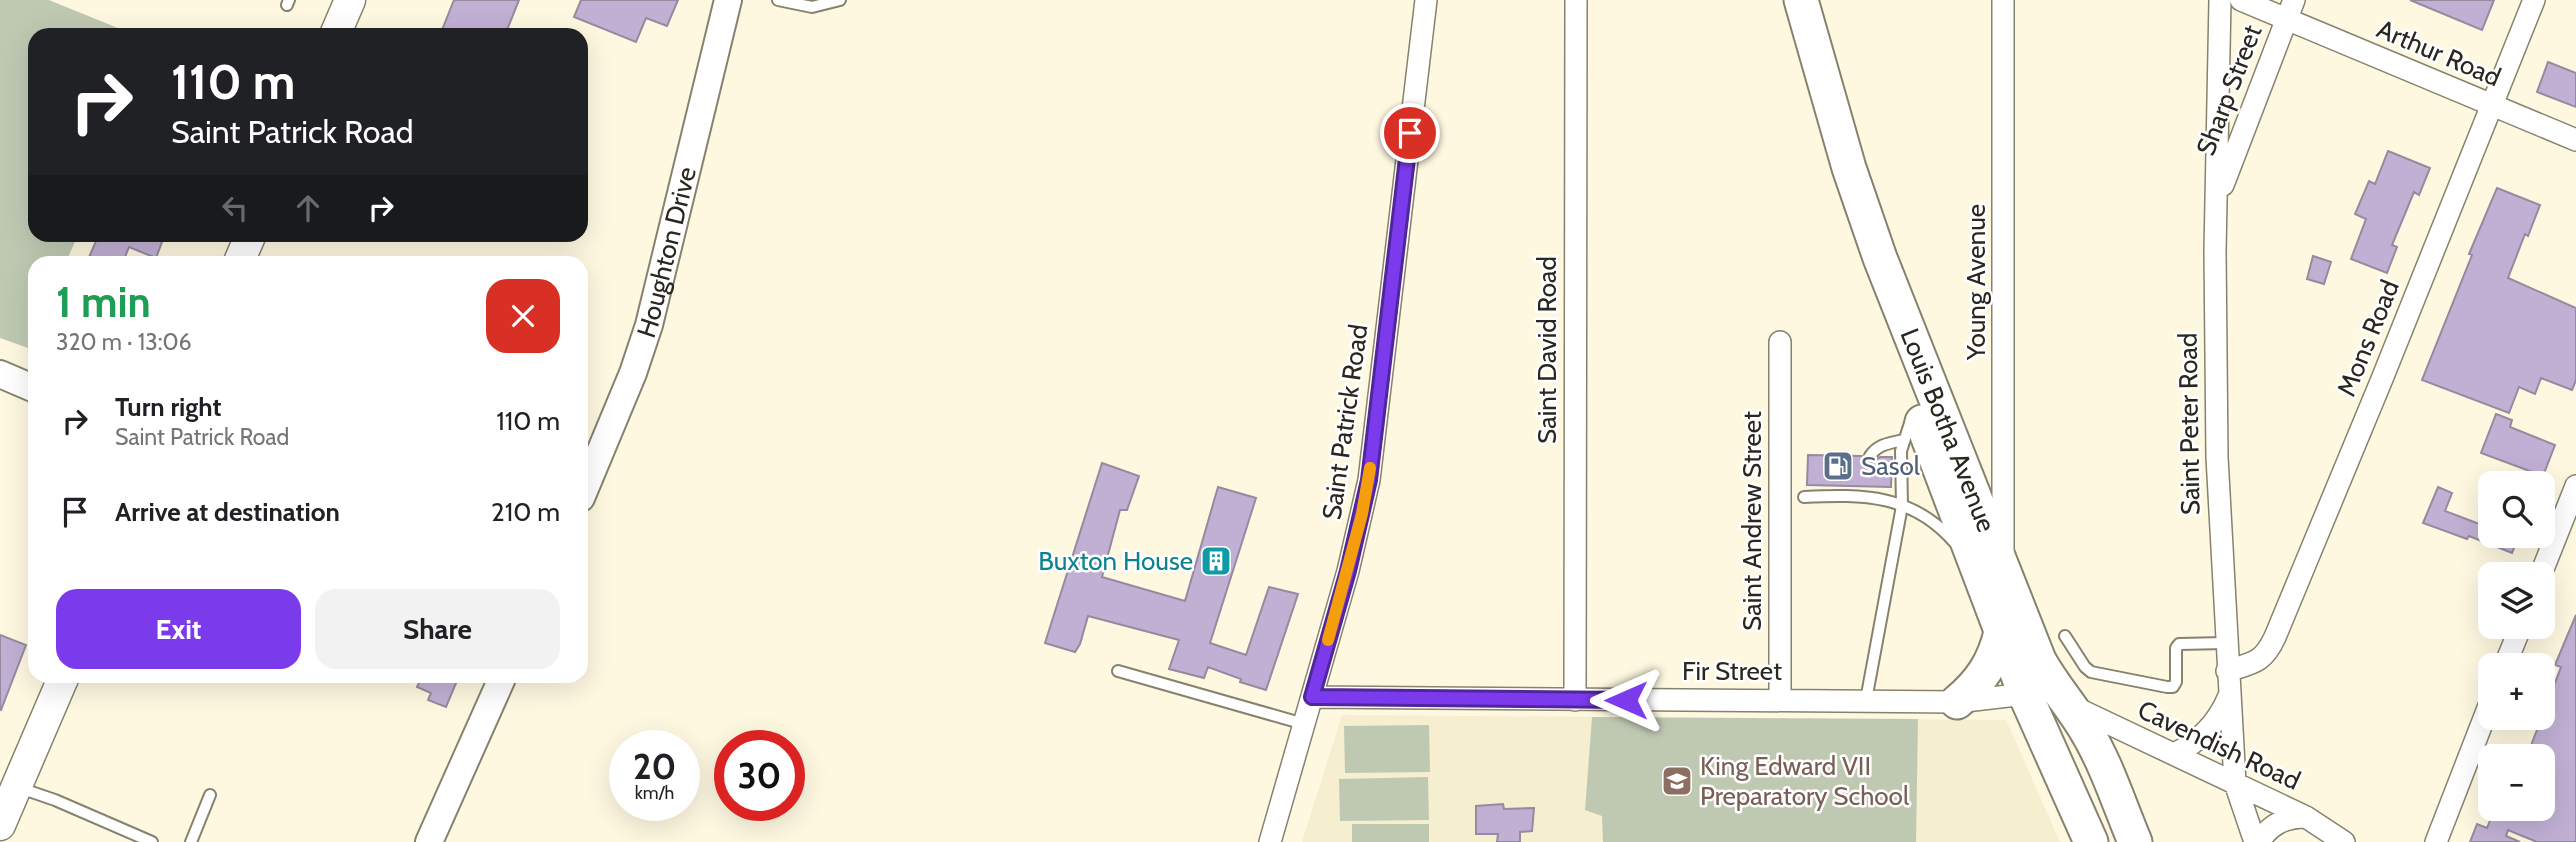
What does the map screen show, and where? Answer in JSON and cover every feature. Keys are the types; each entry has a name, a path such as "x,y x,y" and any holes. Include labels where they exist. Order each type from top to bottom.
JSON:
{"main road":[{"path":"338,28 350,0"},
{"name":"Louis Botha Avenue","path":"1778,0 1860,266 1916,408 1995,578 2039,660 2096,749 2135,842"},
{"name":"Louis Botha Avenue","path":"1801,0 1849,168 1995,578 2001,632 2025,694 2091,842"},
{"path":"1957,702 1982,678 1991,664 2001,632"},
{"path":"0,825 61,683"}],"street":[{"name":"Houghton Drive","path":"588,481 633,373 649,325 728,0"},
{"name":"Saint Patrick Road","path":"1270,842 1348,571 1369,480 1426,0"},
{"name":"Saint David Road","path":"1575,700 1576,0"},
{"name":"Young Avenue","path":"1995,578 2003,0"},
{"name":"Saint Peter Road","path":"2220,0 2215,384 2225,643 2235,783 2257,842"},
{"name":"Arthur Road","path":"2241,0 2290,10 2491,106 2576,140"},
{"name":"Mons Road","path":"2227,671 2261,659 2268,652 2275,637 2534,0"},
{"name":"Sharp Street","path":"2217,200 2290,10"},
{"name":"Saint Andrew Street","path":"1780,342 1780,699"},
{"path":"0,374 28,385"},
{"path":"2546,562 2576,486"},
{"path":"429,842 500,683"},
{"name":"Fir Street","path":"1312,697 1957,702 2025,694 2066,703"},
{"path":"2174,754 2190,746 2212,725 2229,695"},
{"name":"Cavendish Road","path":"2066,703 2306,817 2344,842"},
{"path":"2436,842 2480,730"},
{"path":"2257,842 2276,823 2290,817 2306,817"}],"lane":[{"path":"778,0 812,7 840,0"},
{"path":"1866,700 1902,506 1900,463 1904,440 1916,408"},
{"path":"1870,456 1875,449 1883,445 1904,440"},
{"path":"1804,497 1869,492 1939,526 1962,551 1995,578"},
{"path":"2065,636 2091,672 2167,687 2173,687 2176,682 2176,648 2179,644 2225,643"},
{"path":"1118,671 1304,724"},
{"path":"17,787 55,800 152,842"},
{"path":"191,842 210,794"}],"shaded area":[{"name":"King Edward VII Preparatory School","path":"1342,715 2006,720 2060,842 1302,842"}],"green space":[{"path":"0,0 49,0 118,28 28,28 28,242 75,242 69,256 28,256 28,348 0,338"},
{"path":"1592,717 1918,719 1916,842 1603,842 1602,816 1585,810"},
{"path":"1429,725 1430,772 1345,773 1344,726"},
{"path":"1428,777 1429,820 1340,821 1339,779"},
{"path":"1352,824 1429,824 1429,842 1352,842"}],"building":[{"path":"454,0 519,0 508,28 443,28"},
{"path":"581,0 678,0 667,26 646,18 636,42 574,17"},
{"path":"2410,0 2494,0 2482,30"},
{"path":"2548,62 2576,73 2576,107 2537,92"},
{"path":"2388,151 2430,168 2419,195 2414,192 2392,245 2397,247 2387,273 2351,259 2366,219 2355,214 2369,181 2375,184"},
{"path":"2497,188 2540,205 2508,278 2576,308 2576,380 2572,390 2541,378 2535,394 2519,387 2509,413 2422,380"},
{"path":"96,242 162,242 157,256 129,247 125,256 90,256"},
{"path":"2313,256 2331,262 2324,284 2307,279"},
{"path":"2496,414 2512,420 2510,427 2555,445 2545,471 2530,471 2481,453"},
{"path":"1808,455 1862,456 1865,462 1870,464 1880,457 1892,457 1891,487 1807,485"},
{"name":"Buxton House","path":"1102,463 1139,476 1127,510 1120,510 1102,577 1185,601 1218,487 1256,498 1210,643 1246,655 1269,587 1298,594 1266,690 1240,682 1241,679 1208,667 1204,678 1169,669 1179,640 1088,616 1075,652 1045,643"},
{"path":"2438,487 2452,493 2445,511 2478,523 2478,540 2469,536 2467,539 2423,523"},
{"path":"2499,548 2514,548 2512,553"},
{"path":"2576,615 2576,842 2537,842 2508,830 2506,836 2520,842 2470,842 2477,824 2487,828 2490,821 2555,821 2555,744 2532,744 2537,730 2555,730 2555,683 2561,667 2555,665"},
{"path":"0,635 26,645 1,710 0,710"},
{"path":"419,683 456,683 446,707 428,700 431,693 417,687"},
{"path":"1503,804 1504,809 1534,808 1532,831 1520,832 1520,842 1497,842 1498,834 1476,834 1476,806"}],"slow traffic":[{"path":"1328,640 1362,514 1370,468"}],"place":[{"name":"Sasol","path":"1838,466"},
{"name":"Buxton House","path":"1216,561"},
{"name":"King Edward VII Preparatory School","path":"1677,781"}],"route":[{"path":"1410,133 1369,480 1348,571 1312,697 1626,700"}]}
